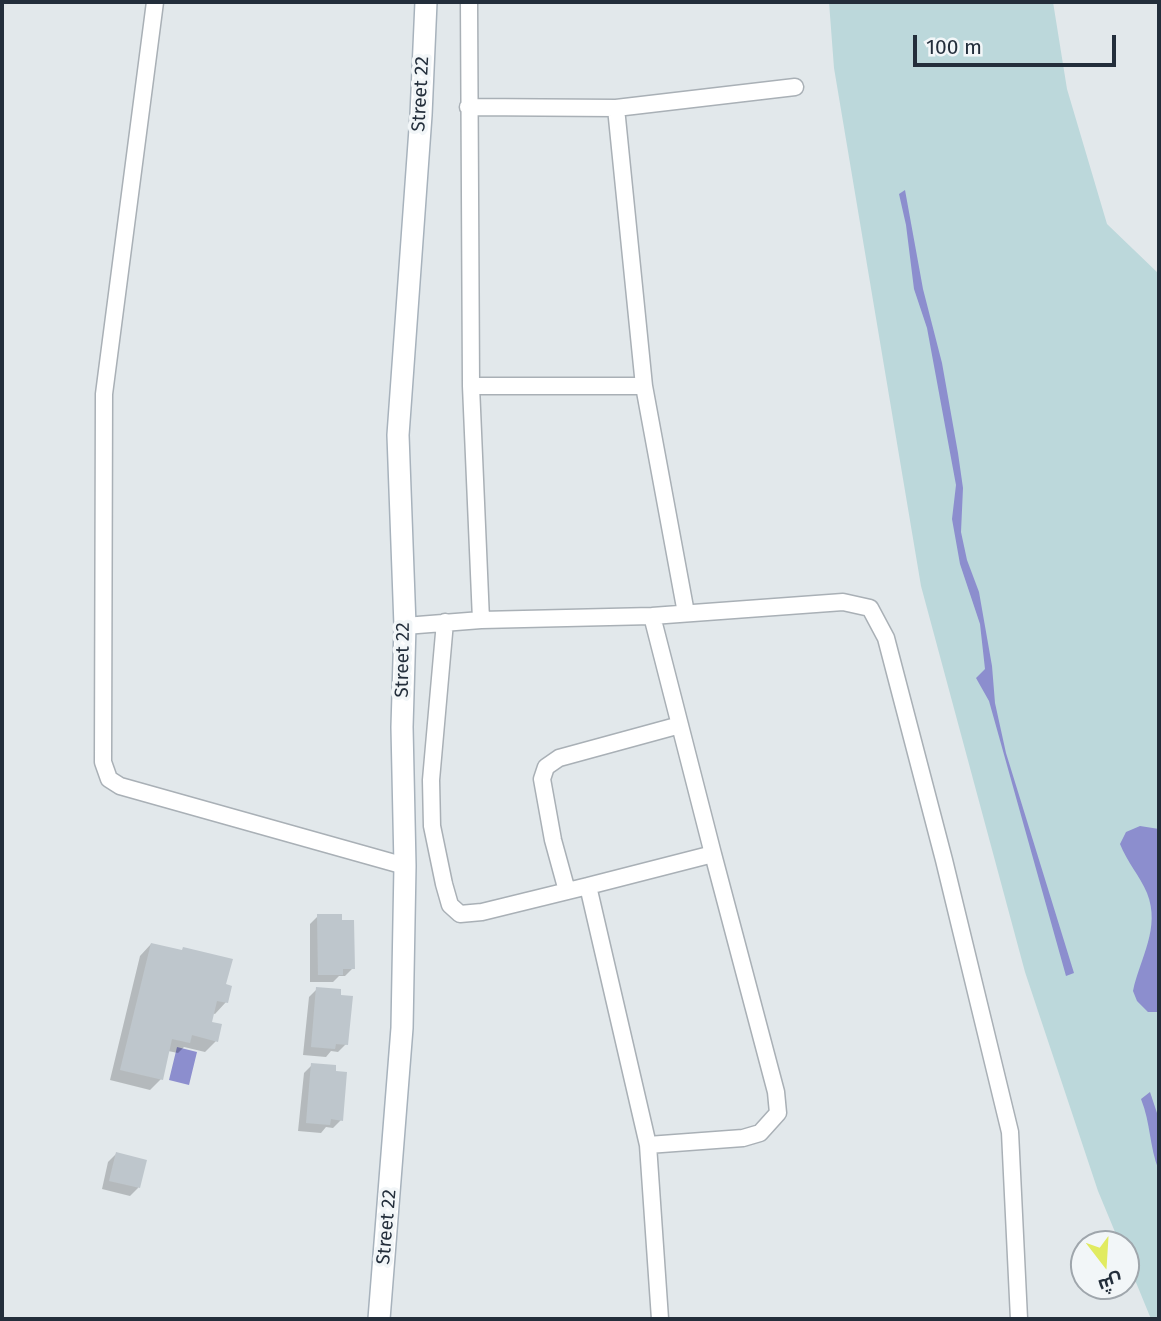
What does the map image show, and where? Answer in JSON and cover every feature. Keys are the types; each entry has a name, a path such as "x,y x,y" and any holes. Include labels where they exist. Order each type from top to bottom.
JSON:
{"street":[{"path":"155,2 104,394 103,762 109,779 120,786 405,866"},
{"name":"Street 22","path":"379,1319 402,1028 405,866 402,727 405,626 398,435 421,115 426,2"},
{"path":"469,2 471,386 481,620"},
{"path":"468,107 616,108 795,87"},
{"path":"616,108 644,386 686,613"},
{"path":"471,386 644,386"},
{"path":"405,626 481,620 652,616 843,601 870,608 886,638 944,860 1010,1132 1019,1319"},
{"path":"648,1145 743,1138 760,1133 778,1113 776,1092 652,616"},
{"path":"445,622 431,780 432,826 450,905 460,914 482,912 713,854"},
{"path":"566,891 542,779 546,767 559,758 680,725"},
{"path":"588,886 648,1145 660,1319"}],"shaded area":[{"path":"829,2 1053,2 1067,89 1107,224 1159,274 1159,1319 1151,1319 1140,1292 1140,1230 1114,1230 1098,1191 1025,972 921,586 834,68"}],"water":[{"path":"905,190 958,453 963,488 961,532 967,560 979,592 992,666 995,703 1006,753 1074,973 1066,976 989,701 976,678 985,669 980,624 960,564 952,519 956,485 927,328 914,289 899,194"},
{"path":"1140,826 1159,829 1159,1012 1148,1012 1137,1001 1133,991 1151,931 1151,906 1144,887 1120,844 1126,832"},
{"path":"177,1047 197,1052 189,1085 169,1080"},
{"path":"1150,1092 1158,1116 1159,1171 1141,1099"}],"building":[{"path":"317,914 342,914 342,920 354,920 355,969 343,969 343,975 318,975"},
{"path":"151,943 182,950 183,947 233,959 226,984 232,986 228,1003 217,1001 212,1022 222,1024 218,1042 192,1035 190,1043 172,1039 163,1080 120,1070"},
{"path":"316,987 341,989 341,995 353,996 348,1045 336,1044 335,1049 311,1047"},
{"path":"311,1063 336,1065 336,1071 347,1072 343,1121 331,1119 330,1125 306,1123"},
{"path":"116,1152 147,1160 140,1188 109,1181"}]}
